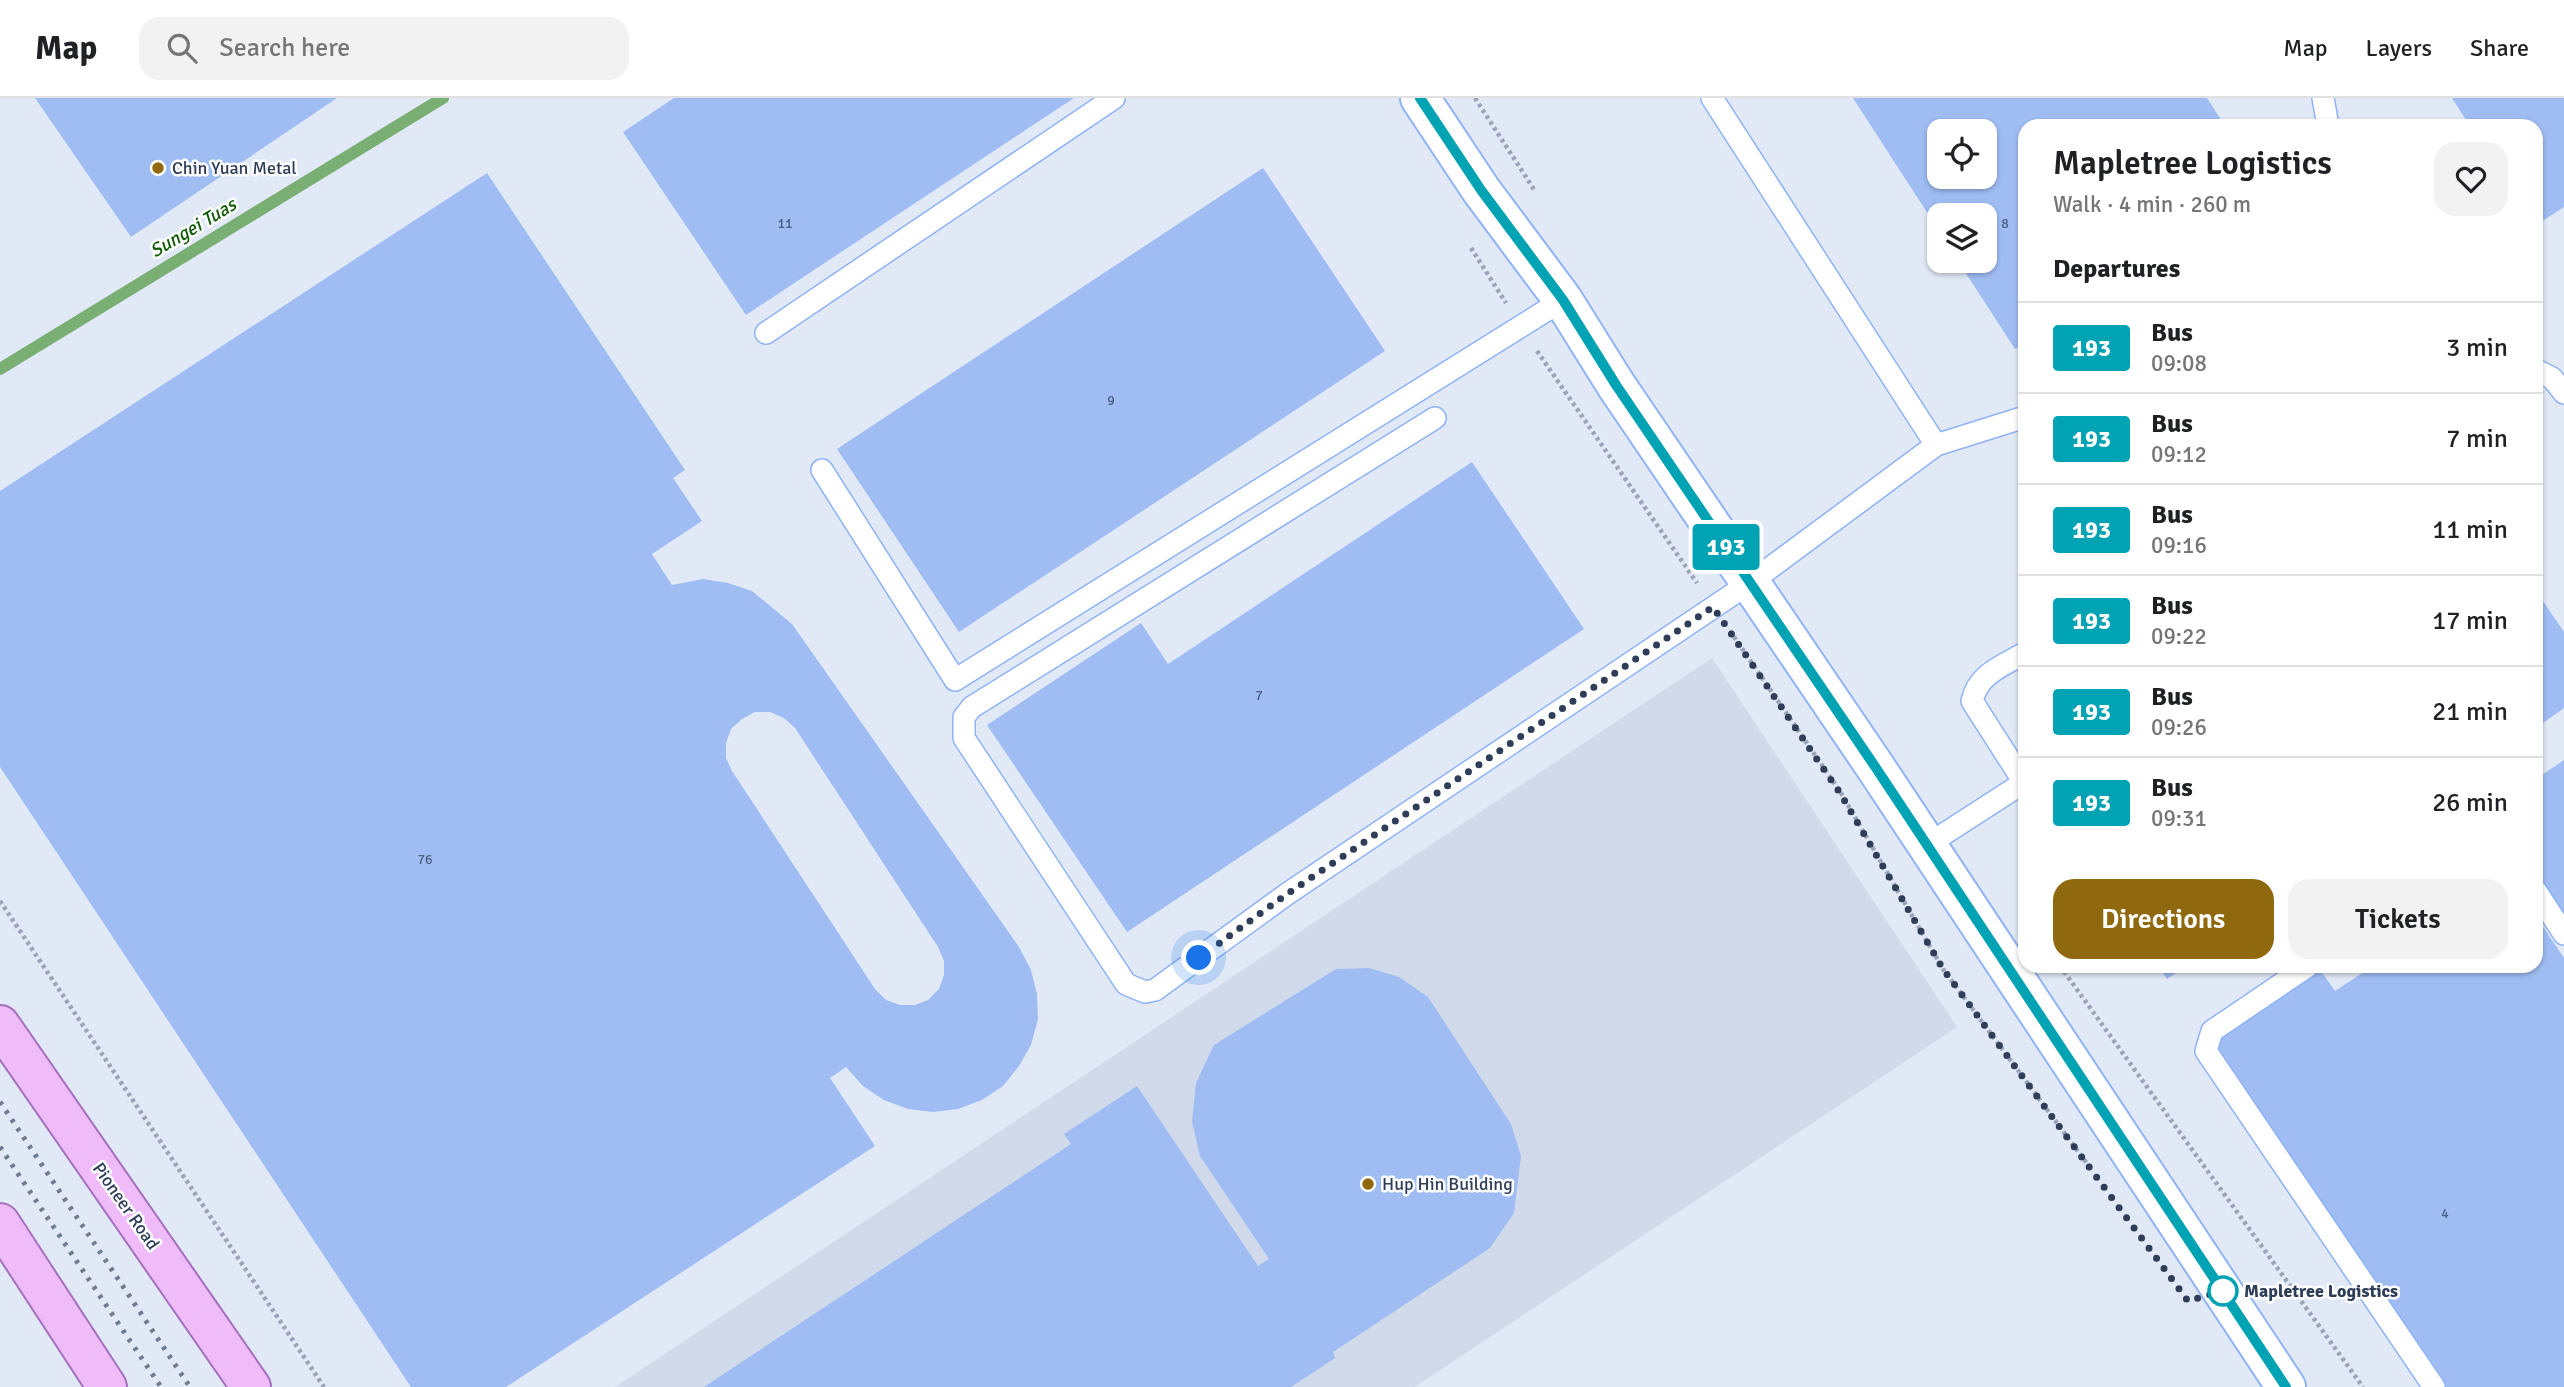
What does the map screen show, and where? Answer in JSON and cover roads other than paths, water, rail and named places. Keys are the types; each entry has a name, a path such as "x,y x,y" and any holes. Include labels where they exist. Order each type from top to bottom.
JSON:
{"main road":[{"name":"Pioneer Road","path":"0,1025 251,1387"},
{"path":"0,1223 107,1387"},
{"path":"0,1266 81,1387"}],"street":[{"path":"1420,98 1481,190 1563,300 1623,396 1927,845 2286,1387"}],"lane":[{"path":"766,333 1114,98"},
{"path":"1712,98 1936,444"},
{"path":"2323,98 2327,119"},
{"path":"822,470 956,680 1563,300"},
{"path":"2543,374 2552,378 2564,393"},
{"path":"1435,418 972,707 964,717 964,738 1126,984 1145,992 1155,990 1287,894 1751,582 1936,444 2018,419"},
{"path":"2018,657 1982,678 1975,687 1972,701 2018,774"},
{"path":"1927,845 2018,788"},
{"path":"2543,902 2564,934"},
{"path":"2298,973 2212,1031 2206,1051 2434,1387"}],"waterway":[{"name":"Sungei Tuas","path":"0,369 443,98"}],"railway":[{"path":"0,1102 190,1387"},
{"path":"0,1147 161,1387"}],"place":[{"name":"Chin Yuan Metal","path":"158,168"},
{"name":"Hup Hin Building","path":"1368,1184"},
{"name":"Mapletree Logistics","path":"2223,1291"}]}
